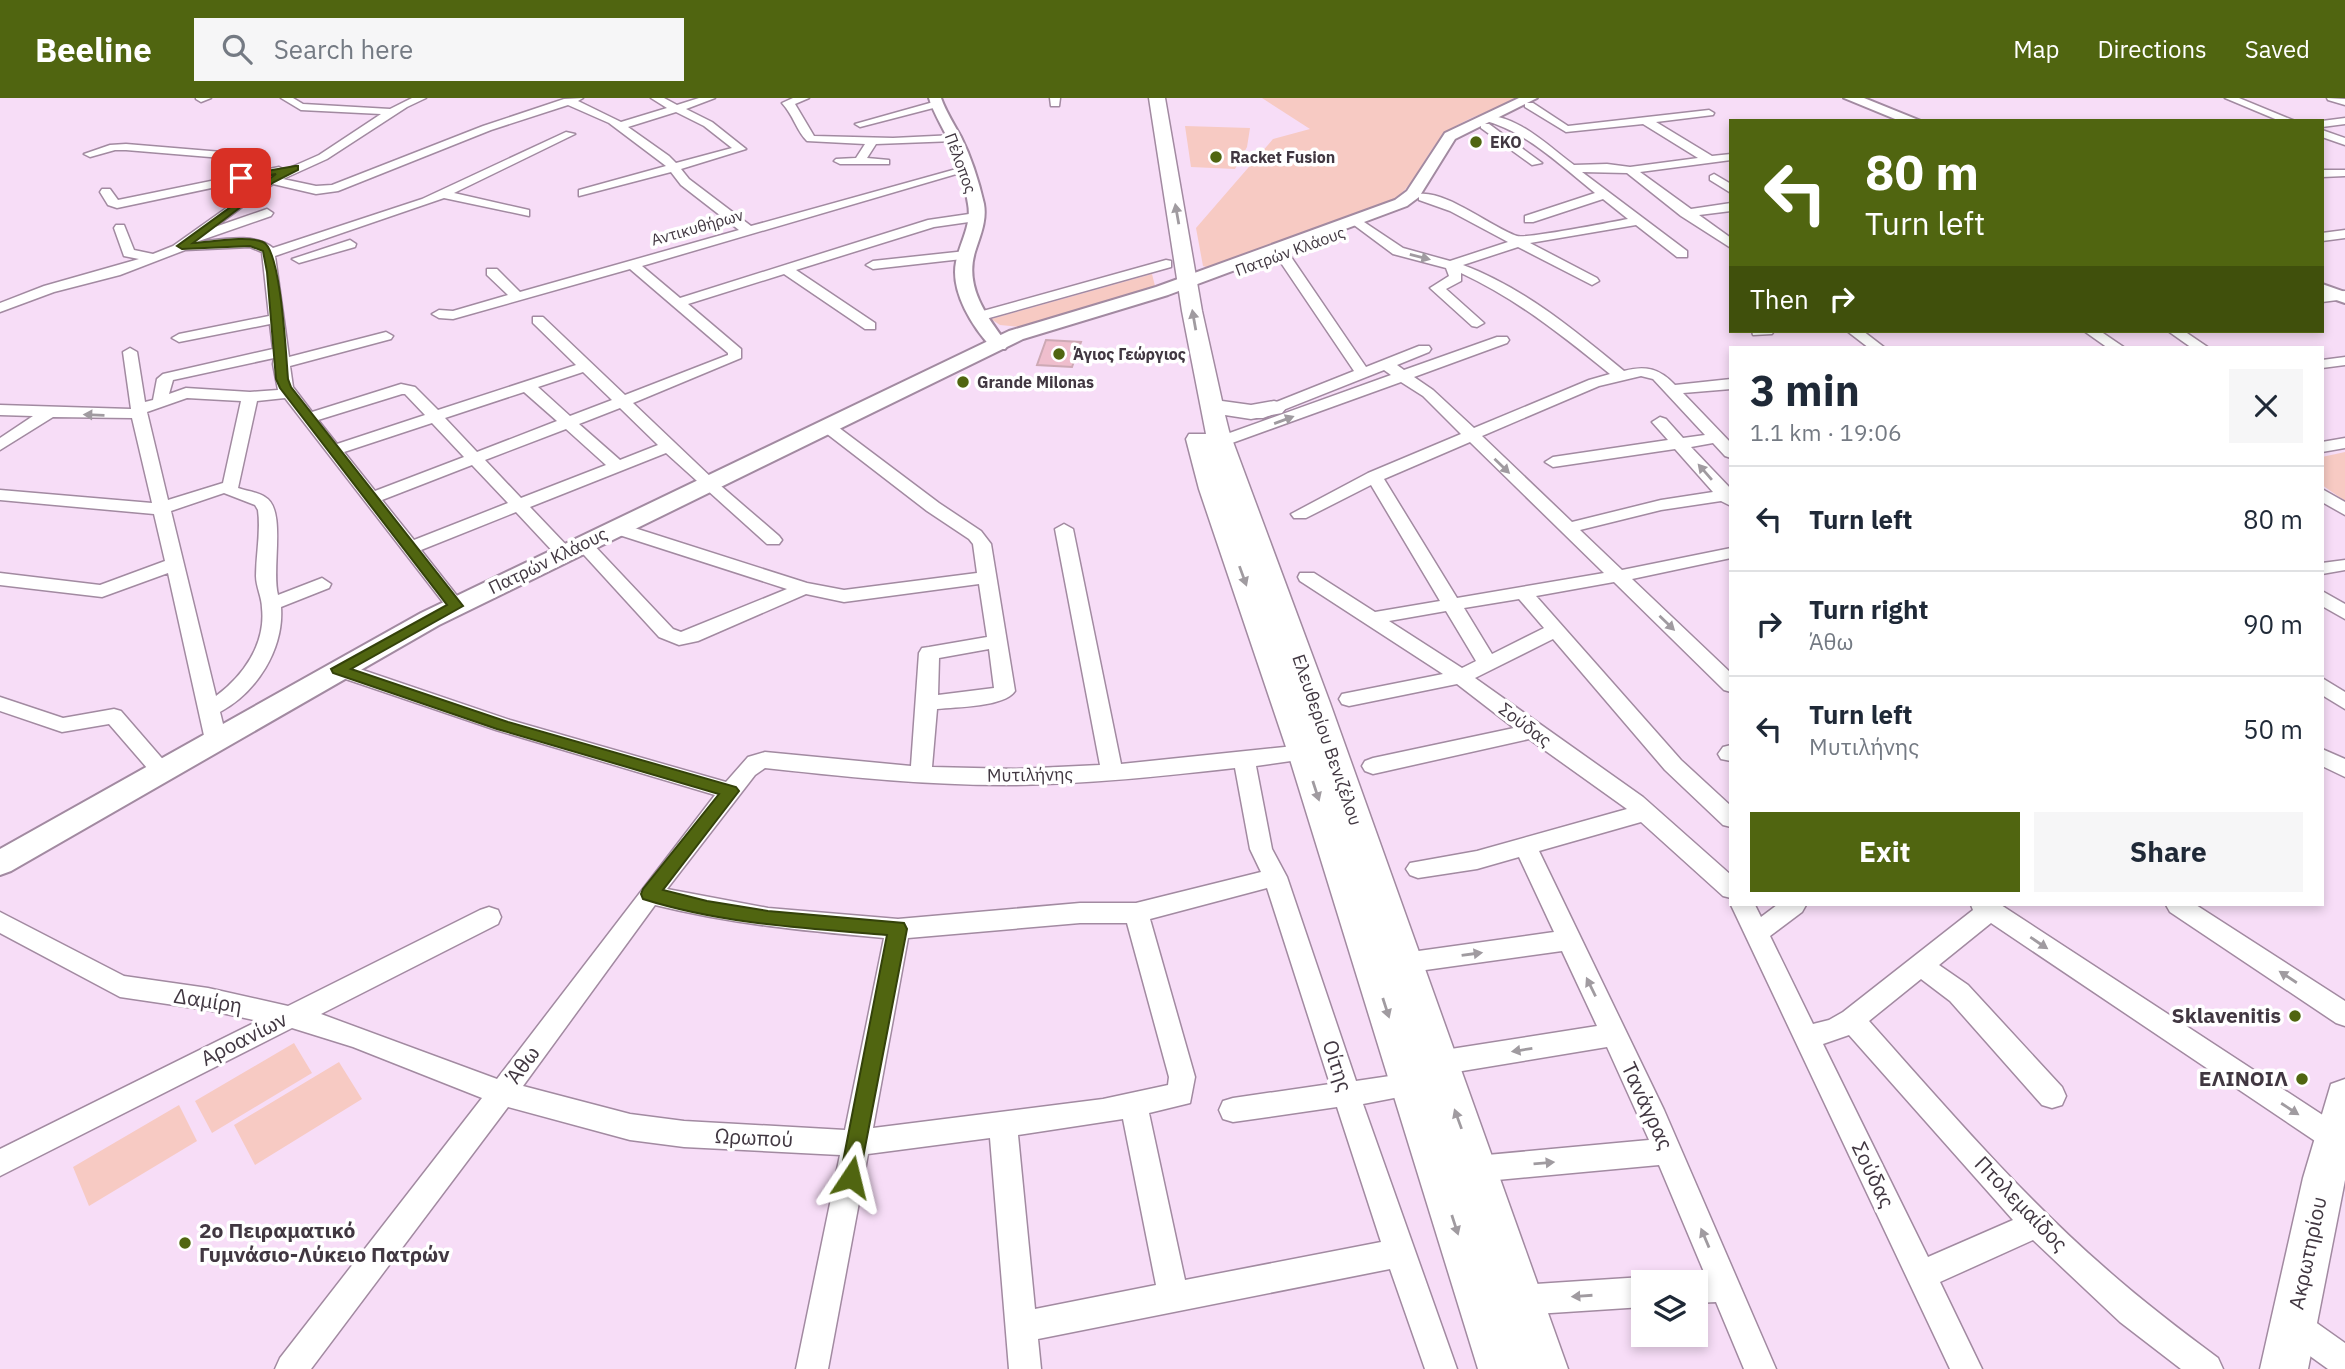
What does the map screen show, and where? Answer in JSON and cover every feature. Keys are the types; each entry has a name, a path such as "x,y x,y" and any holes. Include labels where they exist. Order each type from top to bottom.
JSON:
{"main road":[{"name":"Ελευθερίου Βενιζέλου","path":"1144,98 1166,264 1180,288 1211,430 1212,489 1304,753 1424,1074 1476,1169 1544,1369"},
{"name":"Ελευθερίου Βενιζέλου","path":"1157,98 1180,288 1211,430 1315,703 1405,963 1424,1074 1502,1369"},
{"path":"1851,98 1909,119"},
{"name":"Πατρών Κλάους","path":"6,853 162,771 338,669 456,606 999,345 1180,288 1401,203 1413,194 1447,139 1534,100"},
{"name":"Πατρών Κλάους","path":"1279,251 1360,226 1409,207 1423,197 1456,142 1489,121"},
{"path":"1211,430 1251,412 1275,408"},
{"name":"Ακρωτηρίου","path":"2284,1369 2337,1151"}],"street":[{"path":"286,98 296,106 303,107 394,112"},
{"path":"187,242 271,180 323,157 421,98"},
{"path":"583,193 740,149 708,124 656,98"},
{"path":"619,126 710,98"},
{"path":"784,100 804,98"},
{"path":"2230,98 2285,119"},
{"path":"2332,98 2345,102"},
{"path":"271,180 316,190 334,188 478,131 573,100 619,126 675,167 685,182 749,230"},
{"path":"784,100 800,113 808,139 872,142 955,138"},
{"path":"1534,100 1566,129 1709,113"},
{"path":"860,124 936,101"},
{"name":"Πέλοπος","path":"936,101 955,138 975,202 976,218 963,271 977,317 999,345"},
{"path":"1645,120 1710,160"},
{"path":"1489,121 1536,163"},
{"path":"1489,121 1531,138 1682,254"},
{"path":"2324,124 2345,121"},
{"path":"270,260 445,195 570,134"},
{"path":"2324,134 2345,142"},
{"path":"209,139 232,166"},
{"path":"859,161 872,142"},
{"path":"90,154 126,146 232,166 295,168"},
{"path":"1573,169 1606,167 1630,170 1729,157"},
{"path":"840,161 885,162"},
{"path":"106,192 112,202 117,204 232,166"},
{"name":"Αντικυθήρων","path":"439,314 453,315 964,170"},
{"path":"1630,170 1685,213 1729,243"},
{"path":"2324,174 2345,173"},
{"path":"1714,178 1729,188"},
{"path":"445,195 525,213"},
{"path":"1567,232 1530,219 1602,195"},
{"path":"1423,197 1442,202 1592,281"},
{"path":"1685,213 1729,207"},
{"path":"0,308 49,289 110,274 267,213"},
{"path":"678,303 939,221 976,218"},
{"path":"1452,265 1464,258 1520,241 1637,221"},
{"path":"1360,226 1398,251 1452,265 1483,277 1515,295 1561,327 1620,375"},
{"path":"120,229 129,253 154,258"},
{"path":"2324,237 2345,234"},
{"path":"187,242 256,243 263,246 270,260 283,382 307,418 456,606"},
{"path":"270,260 350,244"},
{"path":"1279,251 1363,373"},
{"path":"873,265 966,255"},
{"path":"372,498 737,355 632,264"},
{"path":"977,317 1166,264"},
{"path":"1452,265 1456,278 1437,288 1477,323"},
{"path":"786,269 870,326"},
{"path":"492,272 517,297"},
{"path":"179,338 276,318"},
{"path":"538,320 708,484 773,540"},
{"path":"1857,333 1875,346"},
{"path":"2094,333 2115,346"},
{"path":"2178,333 2199,346"},
{"path":"160,402 165,379 168,377 386,336"},
{"path":"1211,430 1412,380 1502,340"},
{"path":"1275,408 1424,349"},
{"path":"130,352 139,412 216,740"},
{"path":"2324,364 2345,361"},
{"path":"1385,364 1412,380 1729,683"},
{"path":"334,450 587,366"},
{"path":"1300,514 1374,477 1594,383 1647,371 1658,376 1729,451"},
{"path":"1672,390 1729,384"},
{"path":"527,386 617,466"},
{"path":"307,418 401,389 410,390 517,505 573,549 666,633 679,639 691,637 804,588"},
{"path":"0,410 119,415 139,412 188,393 250,397 290,393"},
{"path":"209,709 232,695 258,661 269,638 272,615 265,578 267,510 261,502 232,492 230,486 250,397"},
{"path":"0,445 48,413"},
{"path":"1660,422 1729,497"},
{"path":"828,426 933,507 975,535 982,544 1005,691 927,703"},
{"path":"1553,461 1716,438"},
{"path":"2324,447 2345,443"},
{"path":"409,548 669,446"},
{"path":"1374,477 1488,664"},
{"path":"0,495 134,509 162,508 230,486"},
{"path":"2324,495 2345,510"},
{"path":"1567,528 1661,505 1729,497"},
{"path":"616,528 804,588 851,596 986,577"},
{"path":"1064,528 1112,772"},
{"path":"1373,618 1618,576 1729,552"},
{"path":"0,579 102,591 175,564"},
{"path":"2324,569 2345,565"},
{"name":"Σούδας","path":"1307,577 1461,677 1646,813 1729,887"},
{"path":"271,604 322,584"},
{"path":"1523,592 1673,765 1729,817"},
{"path":"2324,598 2345,613"},
{"path":"1349,699 1461,677 1556,630"},
{"path":"921,774 929,653 997,640"},
{"path":"338,669 503,726 730,791"},
{"path":"2324,686 2345,702"},
{"path":"0,704 62,725 75,725 107,715 114,716 162,771"},
{"path":"1373,766 1532,731"},
{"name":"Μυτιλήνης","path":"756,762 765,760 921,774 1015,777 1112,772 1304,753"},
{"path":"2324,757 2345,769"},
{"name":"Οίτης","path":"1244,760 1261,849 1275,877 1399,1253 1441,1369"},
{"name":"Άθω","path":"291,1369 650,894 730,791 756,762"},
{"path":"1418,869 1477,860 1646,813"},
{"name":"Τανάγρας","path":"1525,846 1668,1151 1760,1369"},
{"path":"650,894 707,908 768,918 898,929 1071,913 1136,913 1275,877"},
{"name":"Σούδας","path":"1744,906 1966,1369"},
{"path":"1758,932 1793,906"},
{"path":"2180,906 2345,1015"},
{"path":"1807,1037 1835,1030 1852,1020 1921,965 1987,907 2337,1151"},
{"name":"Ωρωπού","path":"502,1093 644,1129 684,1134 857,1143 1134,1105 1180,1094 1182,1077 1136,913"},
{"name":"Αροανίων","path":"0,1163 489,917"},
{"name":"Δαμίρη","path":"0,922 120,986 208,999 290,1016 360,1038 502,1093"},
{"path":"813,1369 898,929"},
{"path":"1405,963 1568,940"},
{"path":"1921,965 1959,993 2052,1096"},
{"name":"Πτολεμαίδος","path":"1852,1020 2039,1223 2129,1310 2207,1369"},
{"path":"1233,1110 1346,1094 1424,1074 1614,1035"},
{"path":"1134,1105 1173,1296"},
{"path":"1003,1124 1025,1369"},
{"path":"1476,1169 1668,1151"},
{"path":"1921,1275 2039,1223"},
{"path":"1021,1326 1399,1253"},
{"path":"1708,1287 1726,1286"},
{"path":"1520,1300 1631,1293"},
{"path":"2293,1325 2345,1362"}],"shaded area":[{"path":"1262,98 1521,98 1449,131 1435,146 1411,182 1397,198 1387,204 1209,268 1203,266 1196,228 1273,139 1310,129"},
{"name":"Racket Fusion","path":"1185,126 1250,128 1247,147 1235,169 1191,167"},
{"path":"1152,274 1155,286 1021,327 1000,325 991,319"},
{"path":"2345,452 2345,501 2324,486 2324,457"},
{"path":"294,1043 312,1073 212,1133 195,1101"},
{"path":"339,1062 362,1099 255,1165 234,1125"},
{"path":"179,1105 197,1141 89,1206 73,1167"}],"building":[{"name":"Άγιος Γεώργιος","path":"1046,340 1081,342 1072,367 1037,365"}],"place":[{"name":"EKO","path":"1476,142"},
{"name":"Racket Fusion","path":"1216,157"},
{"name":"Άγιος Γεώργιος","path":"1059,354"},
{"name":"Grande Milonas","path":"963,382"},
{"name":"Sklavenitis","path":"2295,1016"},
{"name":"ΕΛΙΝΟΙΛ","path":"2302,1079"},
{"name":"2ο Πειραματικό Γυμνάσιο-Λύκειο Πατρών","path":"185,1243"}],"route":[{"path":"241,178 295,168 271,180 182,246 250,243 261,244 268,250 285,388 456,606 338,669 503,726 730,791 650,894 707,908 768,918 898,929 851,1177"}]}
